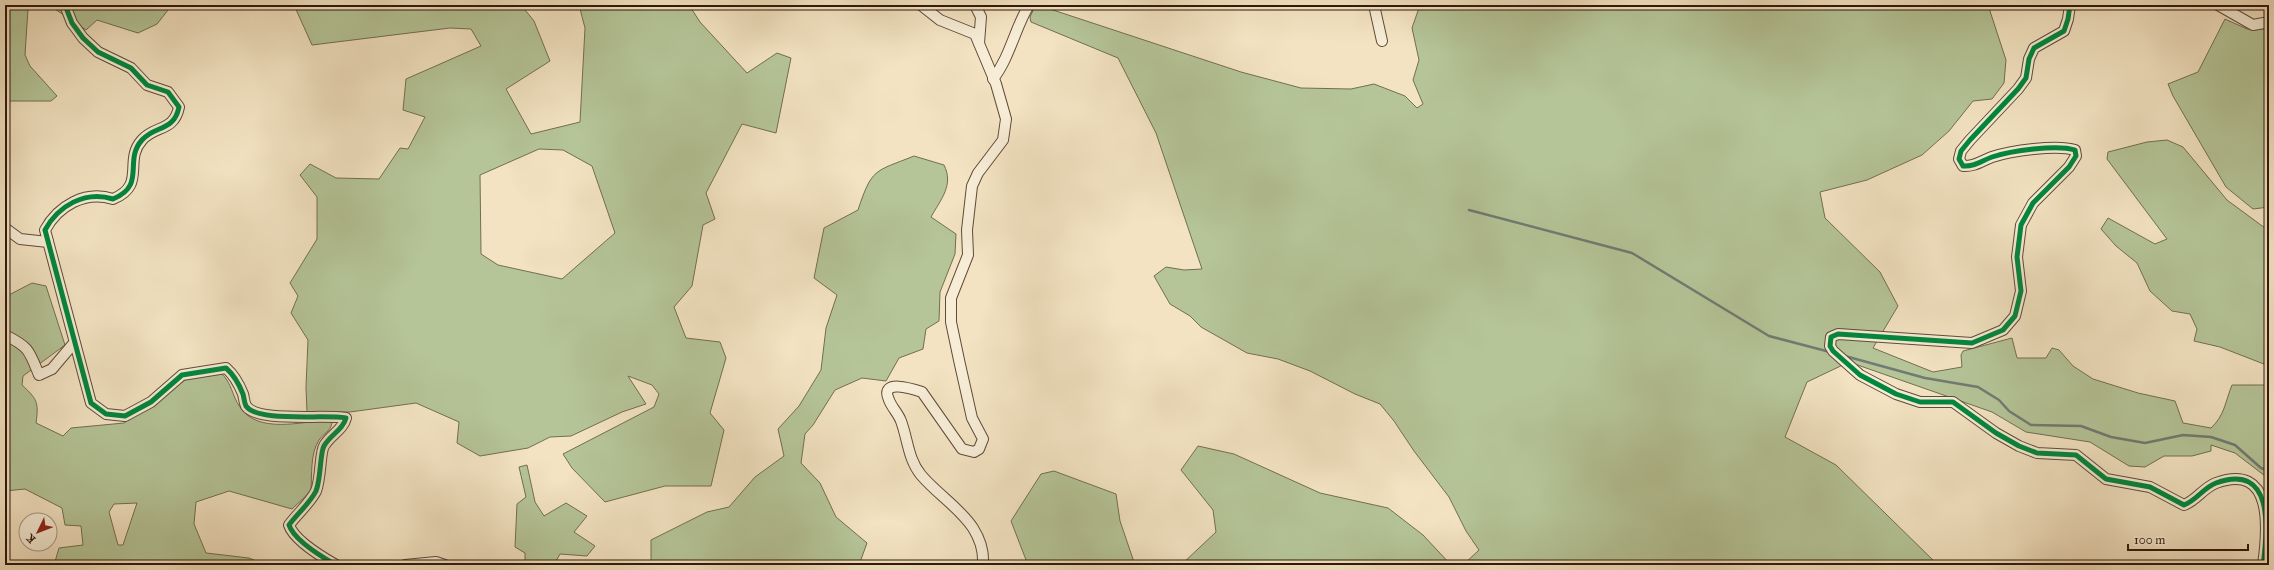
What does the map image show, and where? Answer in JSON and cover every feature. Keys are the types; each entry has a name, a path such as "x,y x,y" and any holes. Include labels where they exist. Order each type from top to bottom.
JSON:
{"street":[{"path":"65,5 72,23 83,38 98,52 132,68 147,85 168,92 179,107 178,113 170,125 142,140 133,158 134,172 132,185 122,195 113,199 100,195 90,196 61,208 50,219 45,230 91,403 106,414 125,416 151,402 182,375 226,368 234,376 246,406 257,414 271,417 331,416 346,418 344,426 330,438 322,448 322,469 315,492 289,525 291,531 298,537 321,556 336,565"},
{"path":"921,5 940,20 975,34 993,79 1006,119 1003,140 978,173 972,186 967,230 968,255 951,298 951,322 972,418 982,439 979,449 974,452 962,449 922,392 896,386 891,388 888,393 888,399 902,422 911,460 922,476 971,526 978,537 984,555 983,565"},
{"path":"975,5 981,17 979,43"},
{"path":"993,79 1005,60 1020,20 1029,5"},
{"path":"1374,5 1382,41"},
{"path":"2070,5 2064,31 2034,48 2029,59 2026,78 2018,89 1970,140 1961,151 1959,159 1963,166 1970,167 1991,157 2013,151 2066,147 2075,150 2076,156 2069,168 2033,203 2021,225 2017,257 2021,291 2015,316 2003,330 1972,343 1838,334 1831,337 1830,346 1833,352 1860,375 1896,394 1920,402 1953,402 1996,433 2019,446 2037,454 2076,455 2106,479 2150,487 2184,505 2193,502 2204,489 2215,483 2237,478 2247,480 2258,488 2263,499 2265,532 2263,565"},
{"path":"2218,5 2253,25 2269,22"},
{"path":"5,228 20,239 48,242"},
{"path":"5,335 22,343 28,350 39,375 52,369 74,343"},
{"path":"405,565 436,562 445,565"}],"green space":[{"path":"5,5 34,5 28,9 25,55 30,66 57,96 51,101 5,101"},
{"path":"49,5 172,5 157,24 138,33 97,20 86,30"},
{"path":"294,5 521,5 534,21 550,61 506,89 531,134 580,122 585,28 579,5 689,5 700,22 747,73 777,53 791,58 776,133 742,124 706,193 715,219 703,225 692,286 674,307 686,338 720,342 726,358 710,413 724,430 711,486 665,486 605,502 572,468 563,454 654,407 659,394 652,385 628,376 646,404 622,412 571,436 550,437 528,448 480,456 457,443 459,422 416,403 350,412 307,412 306,387 308,340 291,313 298,296 290,283 317,239 317,197 300,175 310,164 336,178 379,179 400,148 408,149 425,117 403,110 406,79 481,46 471,29 450,28 312,45","holes":["539,149 563,150 592,166 615,233 562,279 498,265 481,254 480,175"]},
{"path":"1420,5 1988,5 2006,60 2004,83 1992,99 1973,101 1949,131 1922,155 1867,180 1820,192 1825,218 1880,272 1898,306 1873,348 1933,372 1962,367 1961,355 1963,351 2012,338 2017,358 2046,358 2052,348 2059,350 2073,366 2093,379 2138,393 2175,401 2183,423 2211,428 2222,413 2232,385 2267,385 2269,383 2269,479 2235,453 2211,445 2211,451 2192,456 2164,456 2145,467 2129,466 2090,442 2026,432 1992,412 1849,362 1807,382 1785,437 1836,465 1938,565 1463,565 1479,550 1466,531 1449,497 1380,404 1355,394 1310,371 1278,359 1247,353 1201,327 1190,316 1170,304 1154,276 1166,267 1184,270 1202,269 1156,133 1118,58 1031,22 1030,17 1035,6 1050,9 1241,72 1301,88 1351,89 1374,84 1405,96 1417,108 1423,104 1413,80 1419,60 1412,28"},
{"path":"2225,19 2247,29 2269,29 2269,207 2253,209 2226,187 2173,96 2168,84 2198,72"},
{"path":"2167,140 2183,147 2227,200 2269,231 2269,366 2220,347 2194,341 2197,329 2190,314 2172,311 2150,291 2137,263 2116,246 2101,229 2108,218 2155,244 2167,239 2107,159 2108,152 2147,142"},
{"path":"914,156 944,165 947,172 948,179 945,192 931,217 956,234 955,254 940,292 939,321 926,329 923,349 899,358 886,381 862,378 835,390 813,425 805,434 801,463 820,483 836,517 867,543 859,565 651,565 651,540 707,512 729,507 755,477 784,456 778,429 799,406 821,370 826,328 837,295 814,278 824,228 858,210 867,186 876,173 890,165"},
{"path":"32,283 46,286 65,345 23,376 22,385 36,401 36,423 63,436 71,428 124,423 188,378 221,373 230,385 240,407 257,421 268,424 293,424 327,420 332,423 319,440 314,452 311,491 292,509 229,491 196,502 194,524 206,553 249,558 266,565 54,565 59,548 83,545 81,526 65,525 62,508 25,489 5,491 5,297","holes":["137,503 123,545 118,545 109,512 114,504"]},
{"path":"1198,446 1234,454 1320,493 1388,508 1423,535 1451,565 1181,565 1216,532 1213,510 1181,470"},
{"path":"527,465 535,502 544,516 566,503 587,516 574,532 595,546 587,556 560,554 554,565 525,565 525,553 515,547 517,504 526,497 519,467"},
{"path":"1054,471 1116,494 1120,521 1135,565 1028,565 1011,521 1041,474"}],"waterway":[{"path":"1469,210 1632,253 1769,336 1830,352"},
{"path":"1845,356 1925,378 1978,387 1999,400 2009,411 2031,425 2081,426 2111,437 2145,443 2183,435 2211,437 2235,445 2261,468 2269,471"}],"cycle path":[{"path":"65,5 72,23 83,38 98,52 131,68 147,85 168,92 179,107 177,115 173,121 147,135 142,140 134,156 132,180 129,187 123,193 113,199 92,197 73,202 57,214 45,230 91,403 106,414 125,416 151,402 182,375 226,368 238,383 246,406 253,411 277,416 346,418 342,426 324,446 316,491 289,525 292,531 302,542 316,553 336,565"},
{"path":"2070,5 2064,31 2034,48 2029,59 2026,78 2018,89 1970,140 1961,151 1959,159 1963,166 1967,166 1974,165 1992,157 2021,151 2046,148 2067,148 2075,150 2076,156 2069,167 2033,203 2021,225 2017,257 2021,291 2015,316 2003,330 1972,343 1838,334 1831,337 1830,346 1833,351 1860,375 1896,394 1920,402 1953,402 1996,433 2019,446 2037,453 2076,455 2106,479 2150,487 2184,505 2216,483 2235,479 2249,482 2258,490 2263,503 2266,518 2263,565"}]}
